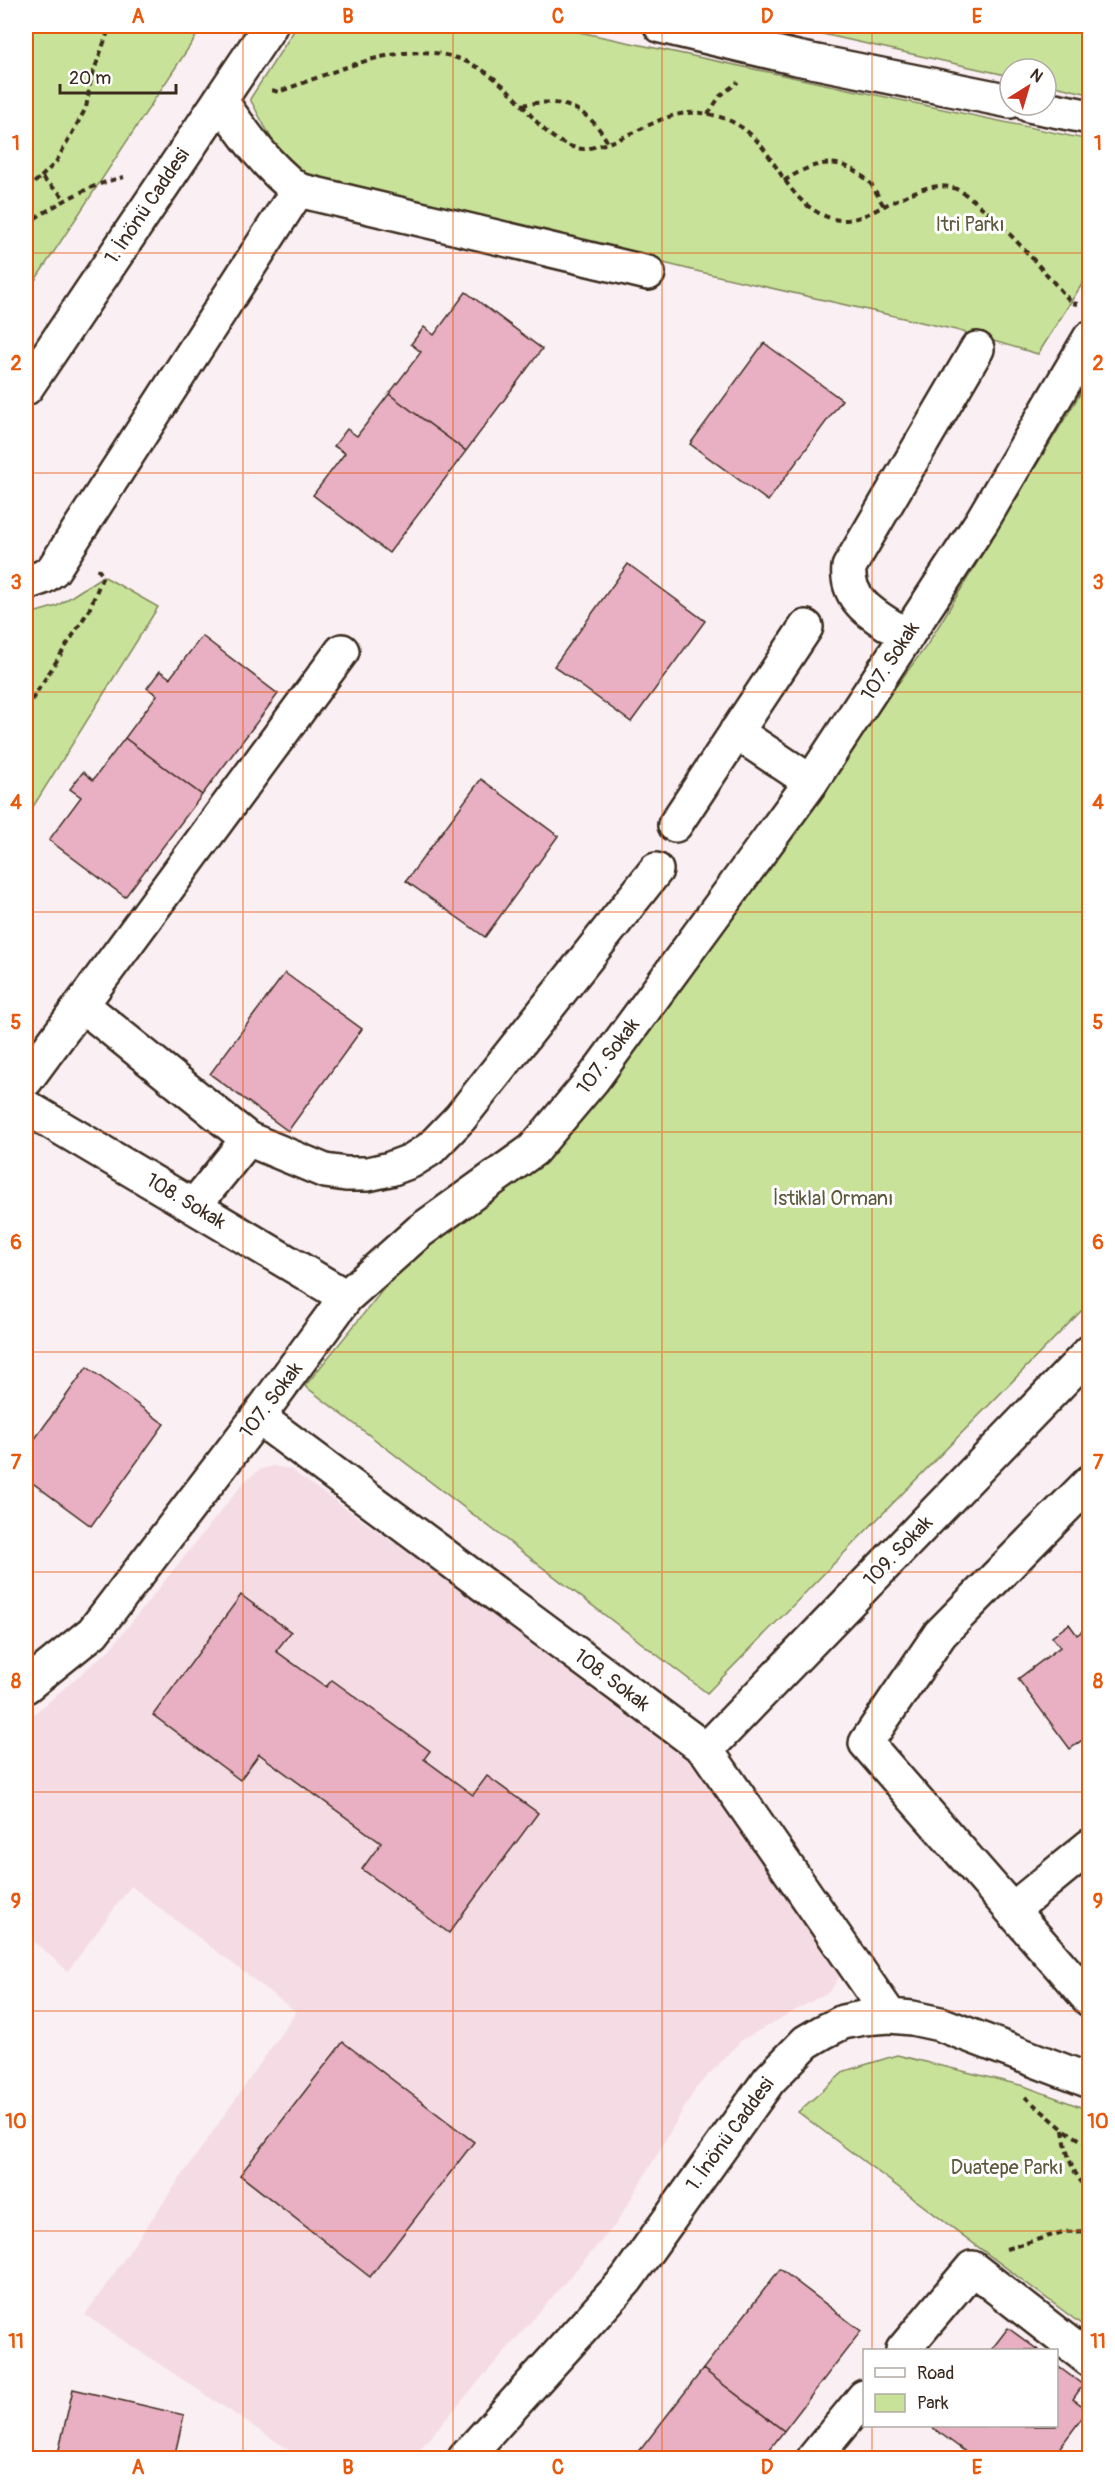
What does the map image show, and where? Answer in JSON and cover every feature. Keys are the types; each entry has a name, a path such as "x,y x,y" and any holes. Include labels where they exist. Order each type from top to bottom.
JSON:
{"street":[{"name":"1. İnönü Caddesi","path":"26,388 270,26"},
{"path":"661,26 797,58 998,99"},
{"path":"228,90 271,168 298,190 648,273"},
{"path":"1058,111 1089,117"},
{"path":"26,583 43,577 52,570 298,190"},
{"name":"107. Sokak","path":"26,1686 93,1632 258,1417 346,1297 420,1232 533,1150 593,1079 811,782 982,521 1089,338"},
{"path":"907,636 876,616 856,598 849,589 849,567 977,349"},
{"path":"675,825 806,627"},
{"path":"26,1080 342,651"},
{"path":"736,732 811,782"},
{"path":"81,1005 248,1139 314,1167 346,1174 368,1174 390,1169 411,1161 430,1149 460,1118 656,870"},
{"name":"108. Sokak","path":"26,1107 346,1297"},
{"path":"194,1206 248,1139"},
{"name":"109. Sokak","path":"706,1750 1089,1352"},
{"name":"108. Sokak","path":"258,1417 706,1750 890,2016"},
{"path":"1089,1482 940,1634 866,1743 1089,2000"},
{"path":"1012,1910 1089,1846"},
{"name":"1. İnönü Caddesi","path":"465,2458 626,2280 749,2106 788,2059 806,2042 843,2022 890,2016 940,2024 1089,2080"},
{"path":"904,2349 972,2268 1089,2360"},
{"path":"814,2458 863,2398"}],"path":[{"path":"26,189 56,162 86,108 91,79 110,26"},
{"path":"228,90 278,92 375,57 402,52 437,52 469,62 496,78 539,126 559,142 584,149 609,143 657,120 681,114 708,114 740,126 757,137 768,151 784,182 807,205 831,219 857,219 926,186 952,187 977,201 1072,303 1084,305"},
{"path":"522,105 540,101 562,104 585,114 598,125 609,143"},
{"path":"784,182 803,168 823,163 849,167 871,183 884,206"},
{"path":"26,224 66,199 108,181 174,166"},
{"path":"41,177 66,199"},
{"path":"26,709 89,610 103,576 71,538"},
{"path":"1063,2129 1066,2151 1079,2181 1089,2192"},
{"path":"1001,2250 1063,2232 1089,2231"}],"shaded area":[{"path":"273,1466 290,1469 689,1752 840,1959 840,1976 830,1991 742,2040 696,2088 616,2224 412,2458 301,2458 85,2315 296,2012 131,1886 68,1971 26,1935 26,1721 110,1649 245,1481 259,1470"}],"green space":[{"path":"26,26 203,26 26,294"},
{"name":"Itri Parkı","path":"297,26 551,26 1089,140 1089,273 1038,354 956,330 696,271 289,171 250,99"},
{"path":"787,26 1089,26 1089,94 1058,87 1058,57 998,57 998,73"},
{"name":"İstiklal Ormanı","path":"1089,379 1089,1303 707,1693 305,1386 408,1259 544,1156 927,645"},
{"path":"103,576 158,607 26,818 26,615 57,606"},
{"name":"Duatepe Parkı","path":"897,2055 1024,2086 1089,2110 1089,2330 798,2112 845,2071"}],"building":[{"path":"466,292 542,349 466,451 389,394 421,352 411,344 424,327 434,335"},
{"path":"764,343 842,400 768,501 690,444"},
{"path":"389,394 466,451 389,553 313,495 345,453 334,446 347,429 357,436"},
{"path":"628,564 705,621 631,722 554,666"},
{"path":"202,636 278,694 202,795 125,738 157,695 147,688 160,671 170,678"},
{"path":"125,738 202,795 125,897 49,840 81,797 70,789 83,772 93,780"},
{"path":"481,779 558,836 485,937 406,881"},
{"path":"285,973 362,1029 288,1131 210,1074"},
{"path":"87,1367 164,1424 91,1526 26,1478 26,1451"},
{"path":"241,1595 291,1632 276,1651 326,1687 332,1680 430,1751 424,1759 473,1795 487,1776 538,1813 449,1933 362,1869 381,1843 259,1754 240,1780 153,1715"},
{"path":"1069,1624 1077,1635 1090,1625 1090,1734 1070,1749 1018,1679 1060,1647 1052,1637"},
{"path":"343,2042 474,2142 370,2277 240,2175"},
{"path":"780,2269 861,2331 784,2431 703,2369"},
{"path":"1008,2328 1037,2349 992,2349"},
{"path":"1058,2366 1083,2385 1073,2399 1088,2410 1052,2458 974,2458 933,2428 1058,2427"},
{"path":"703,2369 784,2431 763,2458 634,2458"},
{"path":"73,2389 184,2415 174,2458 57,2458"}]}
